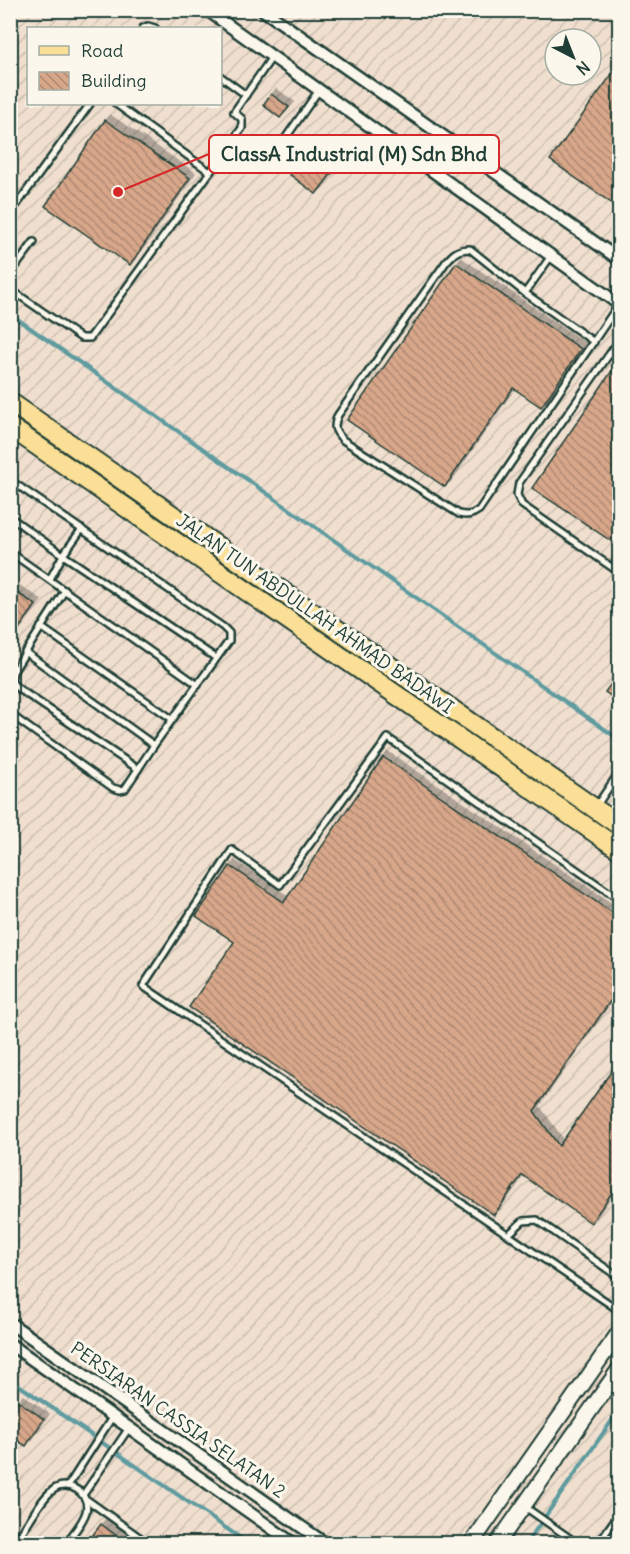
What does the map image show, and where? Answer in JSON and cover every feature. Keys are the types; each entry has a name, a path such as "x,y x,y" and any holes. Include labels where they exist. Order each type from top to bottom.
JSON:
{"main road":[{"name":"JALAN TUN ABDULLAH AHMAD BADAWI","path":"10,402 620,826"},
{"name":"JALAN TUN ABDULLAH AHMAD BADAWI","path":"10,427 620,850"}],"street":[{"path":"263,10 620,260"},
{"path":"211,12 619,304"},
{"name":"PERSIARAN CASSIA SELATAN 2","path":"10,1323 326,1544"},
{"path":"471,1544 620,1331"},
{"name":"PERSIARAN CASSIA SELATAN 2","path":"10,1344 294,1544"},
{"path":"497,1544 527,1508 620,1368"}],"lane":[{"path":"10,289 81,338 90,338 242,128 242,118 234,112 272,57"},
{"path":"222,77 246,95"},
{"path":"273,156 319,90"},
{"path":"10,214 89,105"},
{"path":"117,105 210,172"},
{"path":"10,274 34,242"},
{"path":"594,342 470,249 455,252 339,415 334,424 334,431 343,440 459,514 466,516 473,514 479,510 594,342 619,304"},
{"path":"525,292 551,256"},
{"path":"620,339 617,348 519,483 517,495 522,505 620,573"},
{"path":"10,480 229,633 229,641 125,789 113,788 10,714"},
{"path":"10,517 216,658"},
{"path":"50,579 63,555 82,529"},
{"path":"10,552 198,685"},
{"path":"65,590 13,672 12,681 16,687 138,769"},
{"path":"41,627 172,719"},
{"path":"25,652 154,745"},
{"path":"620,900 388,738 280,885 232,850 143,986 620,1311"},
{"path":"594,809 620,771"},
{"path":"509,1234 523,1221 537,1220 619,1276"},
{"path":"68,1486 113,1416"},
{"path":"66,1544 85,1515 87,1509 84,1497 129,1428"},
{"path":"15,1544 51,1491 61,1486 78,1490 84,1497 149,1544"},
{"path":"527,1508 568,1541 578,1544"},
{"path":"597,1544 620,1512"}],"shaded area":[{"path":"11,11 619,11 619,1543 11,1543"}],"building":[{"path":"620,63 620,209 550,160"},
{"path":"271,94 289,107 280,118 263,105"},
{"path":"105,120 190,178 130,265 45,206"},
{"path":"311,145 338,165 316,194 289,174"},
{"path":"456,263 581,349 541,407 513,388 445,487 347,420"},
{"path":"620,359 620,547 532,488"},
{"path":"10,588 36,605 10,641"},
{"path":"620,671 620,702 605,692"},
{"path":"383,757 620,918 620,987 534,1111 559,1146 620,1059 620,1181 591,1223 522,1175 494,1215 189,1007 234,942 196,916 230,866 284,902"},
{"path":"18,1401 44,1419 26,1446 10,1436 10,1412"},
{"path":"101,1524 128,1544 86,1544"}],"waterway":[{"path":"10,314 620,740"},
{"path":"10,1379 249,1544"},
{"path":"526,1544 620,1409"}],"place":[{"name":"ClassA Industrial (M) Sdn Bhd","path":"118,192"}]}
